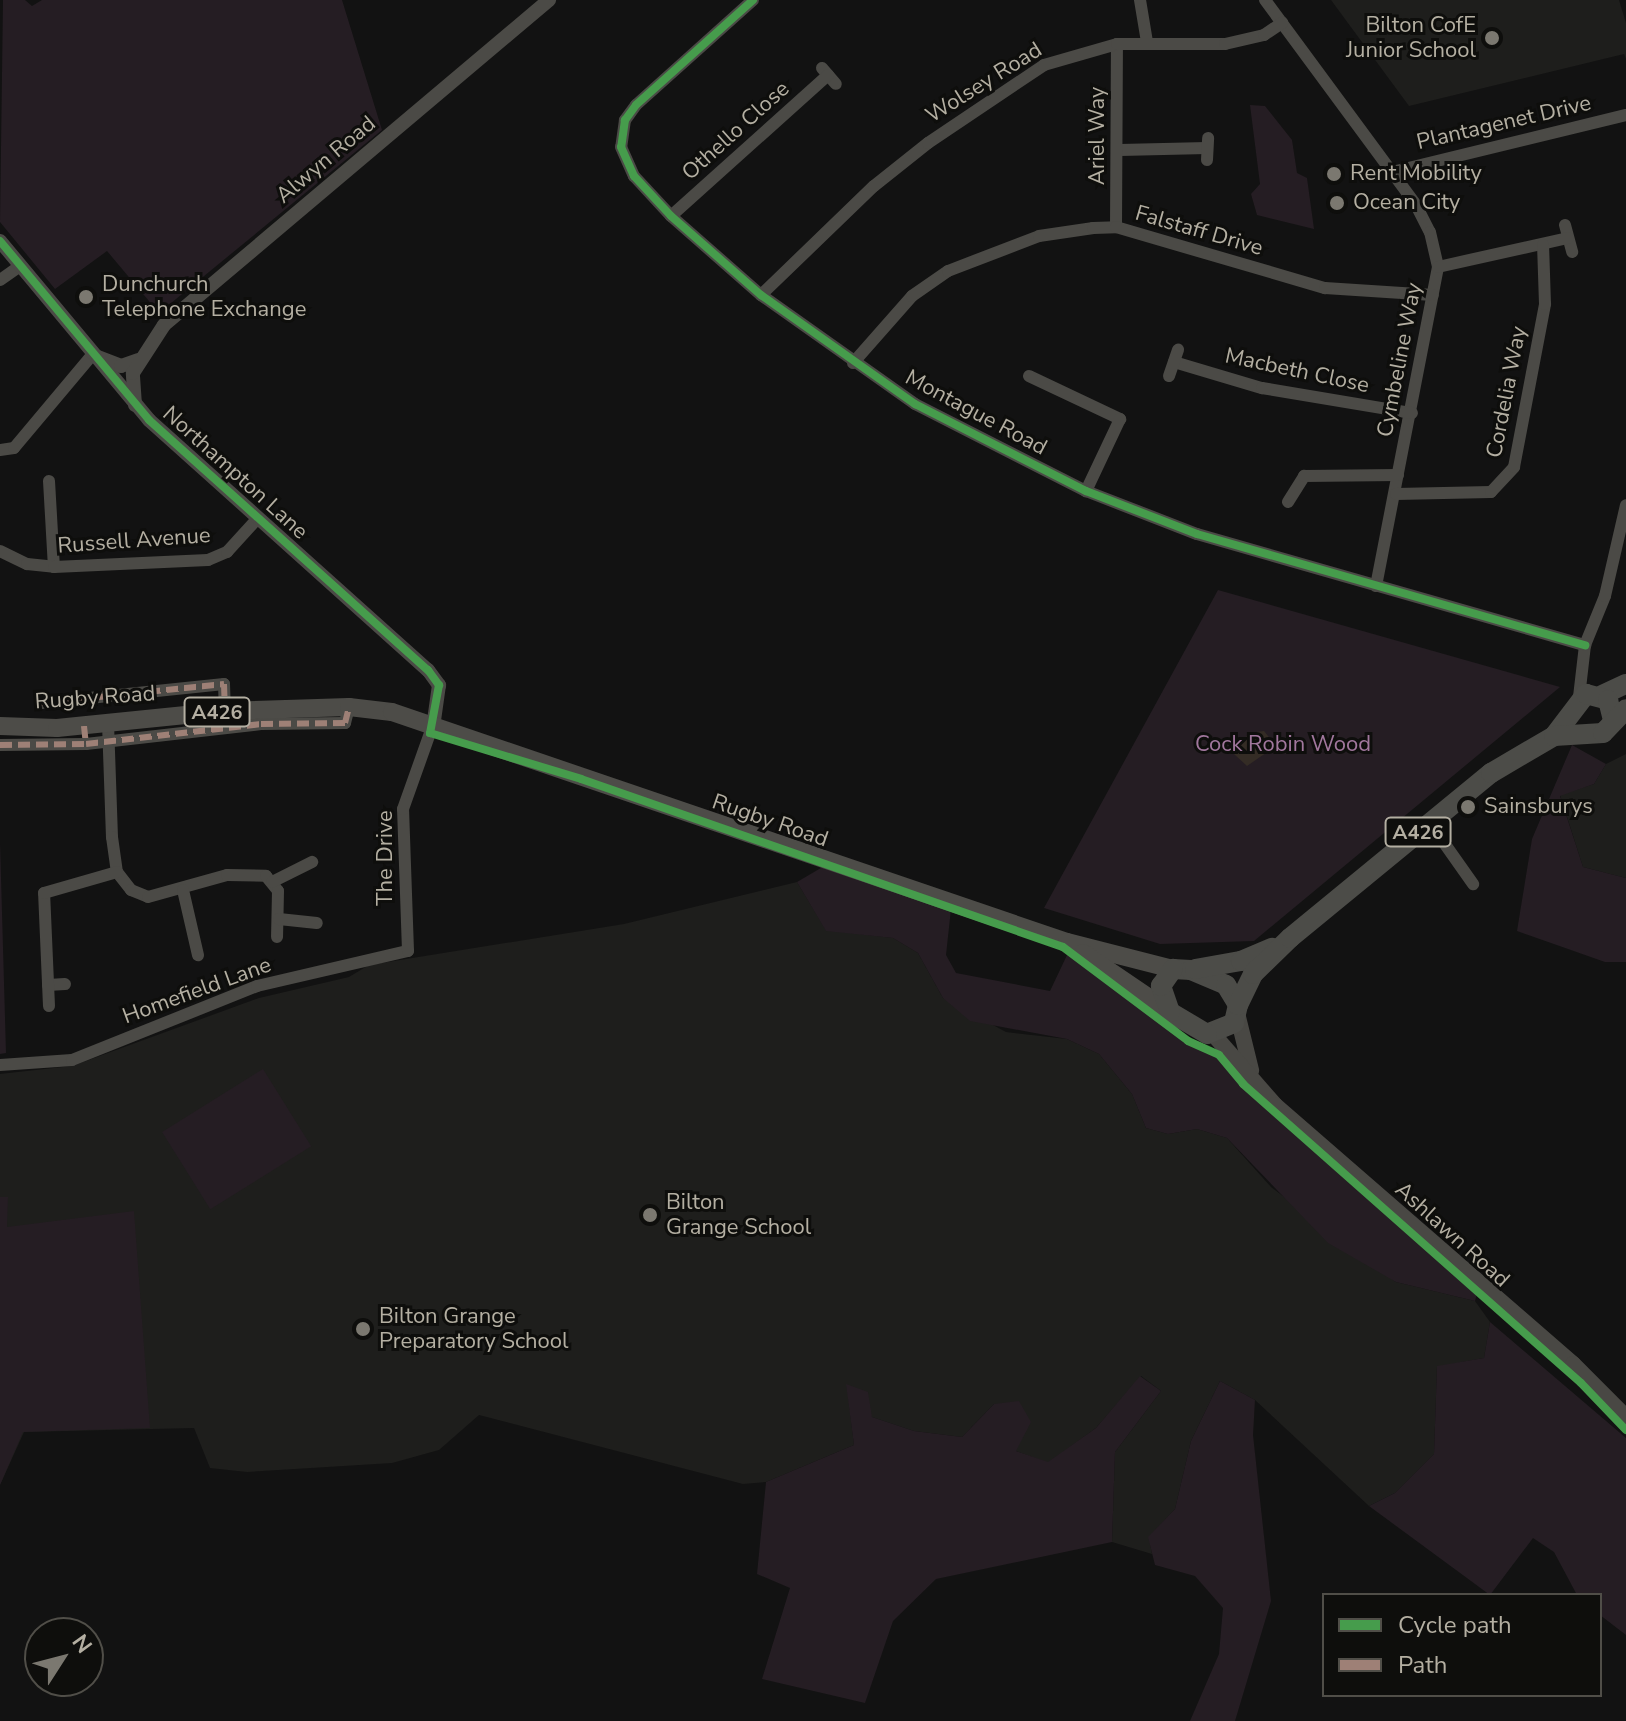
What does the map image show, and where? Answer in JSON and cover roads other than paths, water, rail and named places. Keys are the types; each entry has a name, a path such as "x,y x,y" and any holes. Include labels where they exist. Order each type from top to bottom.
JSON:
{"highway":[{"name":"A426","path":"1238,1011 1253,974 1290,938 1491,773 1554,736 1585,702 1626,684"},
{"name":"A426","path":"1585,702 1612,706 1620,714 1603,733 1585,702"},
{"name":"A426","path":"1182,969 1252,958 1290,938"},
{"path":"1182,969 1226,985 1238,1011 1213,1034 1170,1012 1161,986 1182,969"}],"main road":[{"name":"Rugby Road","path":"0,726 85,735 225,711 349,707 434,722 1067,942"},
{"name":"A426","path":"1067,942 1182,969"},
{"path":"1067,942 1170,1012"},
{"name":"Ashlawn Road","path":"1238,1011 1254,1080"},
{"name":"Ashlawn Road","path":"1213,1034 1275,1105 1573,1364 1626,1417"}],"street":[{"name":"Alwyn Road","path":"138,360 164,325 549,0"},
{"name":"Montague Road","path":"753,0 625,120 625,162 671,216 761,295 853,363 972,436 1086,491 1197,534 1585,645"},
{"path":"1140,0 1147,42"},
{"name":"Cymbeline Way","path":"1265,0 1392,172 1430,232 1438,267 1376,586"},
{"name":"Wolsey Road","path":"761,295 874,186 928,143 1044,65 1117,44 1225,44 1264,35 1282,23"},
{"name":"Ariel Way","path":"1116,227 1120,150 1117,44"},
{"name":"Othello Close","path":"671,216 828,76"},
{"name":"Plantagenet Drive","path":"1392,172 1626,115"},
{"path":"1120,150 1207,149"},
{"name":"Falstaff Drive","path":"853,363 912,296 948,271 1039,236 1116,227 1325,288 1433,295"},
{"path":"1438,267 1543,245 1566,232 1572,252"},
{"name":"Northampton Lane","path":"0,241 135,405 257,519 428,670 439,685 434,722"},
{"name":"Cordelia Way","path":"1396,494 1491,492 1506,481 1514,467 1545,304 1543,245"},
{"path":"0,280 20,266"},
{"path":"0,450 14,448 93,354 121,366 138,360"},
{"name":"Macbeth Close","path":"1169,376 1176,356 1262,388 1412,413"},
{"path":"135,405 133,373 138,360"},
{"path":"1029,376 1120,419 1086,491"},
{"path":"1288,502 1304,476 1398,475"},
{"path":"49,481 54,567"},
{"path":"1585,702 1585,645 1605,596 1626,505"},
{"name":"Russell Avenue","path":"0,551 27,564 54,567 208,560 227,552 257,519"},
{"path":"41,703 228,684 225,711"},
{"path":"277,937 278,891 272,882 253,874 227,875 183,890 148,897 131,890 117,872 108,732 345,723 349,707"},
{"name":"The Drive","path":"408,951 403,809 434,722"},
{"path":"0,745 85,735"},
{"path":"1430,823 1473,884"},
{"path":"272,882 312,862"},
{"path":"49,1006 44,893 117,872"},
{"path":"183,890 198,955"},
{"path":"279,919 317,923"},
{"name":"Homefield Lane","path":"0,1065 72,1060 257,986 408,951"},
{"path":"48,985 65,984"}],"place":[{"name":"Bilton CofE Junior School","path":"1492,38"},
{"name":"Rent Mobility","path":"1334,174"},
{"name":"Ocean City","path":"1337,203"},
{"name":"Dunchurch Telephone Exchange","path":"86,297"},
{"name":"Sainsburys","path":"1468,807"},
{"name":"Bilton Grange School","path":"650,1215"},
{"name":"Bilton Grange Preparatory School","path":"363,1329"}],"park label":[{"name":"Cock Robin Wood","path":"1283,745"}]}
